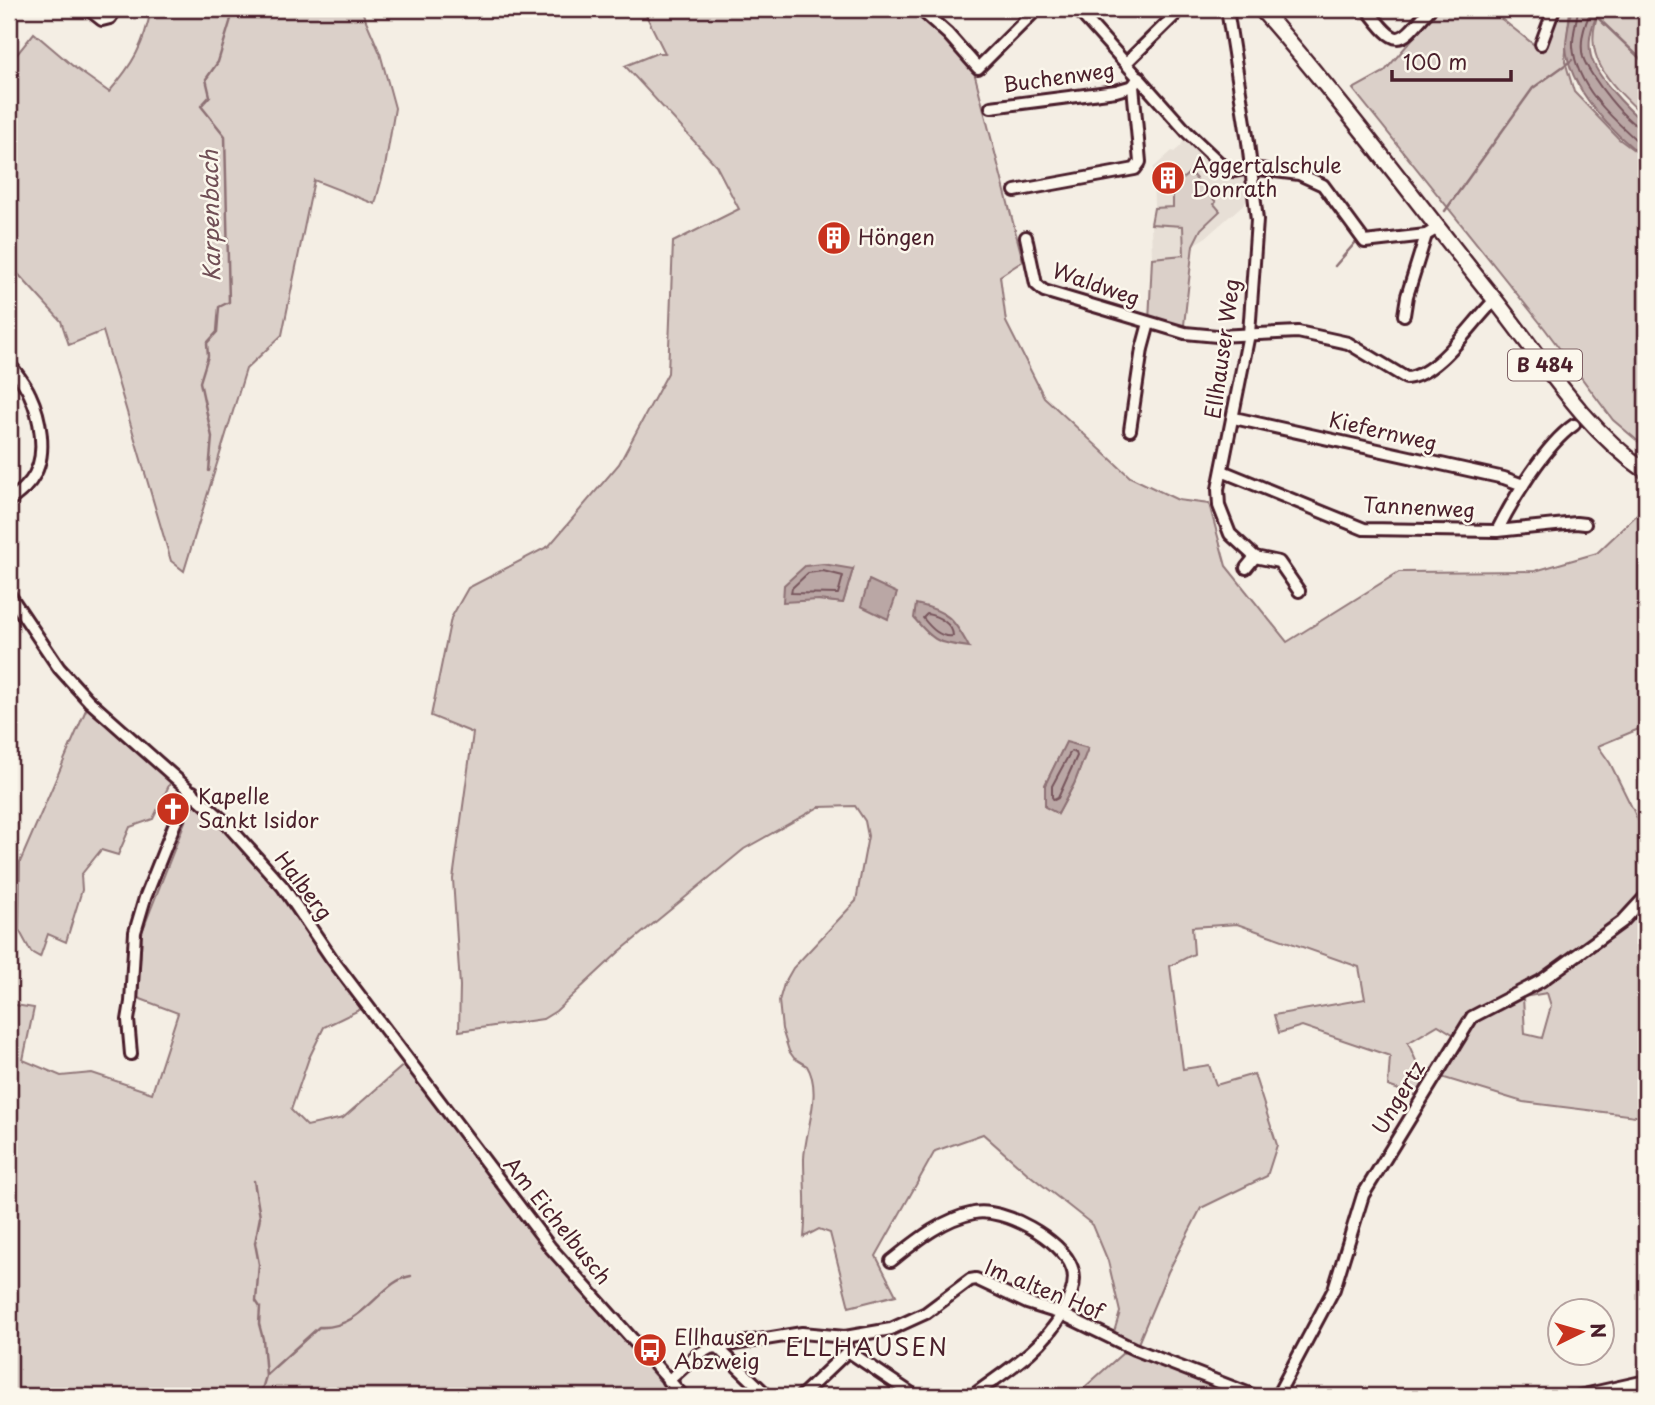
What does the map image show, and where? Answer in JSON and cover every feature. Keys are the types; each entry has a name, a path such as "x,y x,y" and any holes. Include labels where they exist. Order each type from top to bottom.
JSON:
{"main road":[{"name":"B 484","path":"1261,9 1432,231 1495,300 1597,429 1646,471"}],"street":[{"path":"88,9 102,20 110,18 116,9"},
{"path":"920,9 948,34 978,68 1037,9"},
{"path":"1077,9 1126,63 1136,81 1227,170 1235,172 1250,168 1299,174 1323,185 1365,242 1432,231"},
{"path":"1126,63 1174,16 1172,9"},
{"name":"Ellhauser Weg","path":"1227,9 1257,220 1249,334 1219,489 1219,506 1230,534 1255,557 1279,562 1299,591"},
{"path":"1367,9 1392,38 1400,39 1408,35 1430,9"},
{"path":"1541,44 1554,9"},
{"path":"1015,191 1135,169 1140,162 1136,81"},
{"name":"Buchenweg","path":"990,107 1116,91 1136,81"},
{"path":"1404,315 1407,296 1432,231"},
{"name":"Waldweg","path":"1026,237 1036,284 1044,291 1185,333 1217,336 1298,332 1348,344 1406,378 1416,378 1454,346 1495,300"},
{"name":"Waldweg","path":"1129,430 1142,349 1149,323"},
{"path":"9,363 31,396 37,416 41,450 36,474 23,490 9,501"},
{"name":"Kiefernweg","path":"1234,418 1504,478 1523,485"},
{"name":"Tannenweg","path":"1497,531 1523,485 1559,439 1574,425"},
{"name":"Tannenweg","path":"1223,471 1364,529 1497,531 1585,524"},
{"path":"1246,568 1255,557"},
{"name":"Halberg","path":"9,594 52,659 89,701 193,792 231,829 283,887 332,959 410,1063"},
{"path":"131,1054 128,1020 135,932 145,898 176,823 193,792"},
{"name":"Ungertz","path":"1277,1396 1334,1289 1363,1195 1472,1017 1541,981 1622,922 1646,896"},
{"name":"Am Eichelbusch","path":"410,1063 550,1247 683,1396"},
{"path":"891,1261 935,1229 976,1212 1026,1224 1059,1247 1072,1267 1072,1288 1062,1314 1046,1339 972,1396"},
{"name":"Im alten Hof","path":"668,1381 697,1355 710,1348 802,1332 845,1337 891,1329 926,1313 970,1279 976,1279 1027,1304 1062,1314 1133,1349 1255,1396"},
{"path":"845,1337 848,1351 915,1396"},
{"path":"718,1348 768,1396"},
{"path":"801,1396 848,1351"},
{"path":"1578,1396 1646,1381"}],"shaded area":[{"path":"151,9 361,9 380,53 395,108 385,167 375,204 314,180 282,335 246,369 184,571 171,561 103,331 69,345 61,321 9,264 9,64 34,33 109,92 136,54"},
{"path":"636,9 912,9 960,51 973,68 1023,261 1000,276 1006,322 1044,397 1130,477 1178,500 1209,504 1226,566 1287,642 1399,572 1535,571 1597,553 1646,506 1646,698 1639,701 1646,726 1598,746 1610,763 1646,836 1646,1105 1643,1117 1523,1102 1441,1077 1464,1041 1438,1025 1408,1043 1425,1081 1416,1096 1388,1086 1390,1056 1302,1026 1279,1033 1274,1015 1365,999 1359,967 1237,924 1192,927 1194,954 1170,966 1183,1069 1209,1065 1216,1085 1254,1074 1277,1145 1267,1176 1201,1208 1168,1272 1137,1346 1114,1332 1120,1312 1108,1261 1093,1225 983,1134 935,1151 876,1256 896,1295 849,1307 830,1233 819,1229 804,1237 804,1159 812,1111 812,1076 807,1066 794,1058 789,1051 782,1029 779,1001 793,968 856,901 868,836 865,821 855,806 819,807 744,849 619,952 556,1011 543,1019 459,1031 460,986 453,879 473,733 431,716 451,618 468,588 549,546 619,464 668,373 673,242 739,209 716,165 625,66 657,53 665,53 644,11","holes":["853,569 843,603 819,600","1066,743 1088,748 1074,784 1058,814 1045,785","1547,993 1551,1006 1542,1038 1525,1034 1523,997"]},
{"path":"1438,9 1489,9 1542,51 1558,9 1570,9 1565,61 1574,92 1619,139 1646,159 1646,448 1613,420 1545,329 1353,89 1384,72"},
{"path":"1600,9 1646,9 1646,118 1612,83 1596,57 1594,26"},
{"path":"1187,132 1227,170 1250,168 1253,196 1193,245 1184,325 1147,320 1154,208 1153,168 1181,146"},
{"path":"1190,172 1216,202 1214,204 1220,211 1201,229 1193,245 1184,325 1149,323 1152,258 1184,255 1183,226 1151,224 1154,208 1173,207 1176,185"},
{"path":"88,705 173,777 153,819 130,827 118,855 101,850 81,875 82,890 66,942 48,934 40,957 31,952 19,930 20,862"},
{"path":"193,801 249,855 279,890 312,933 361,1009 324,1027 309,1058 291,1110 307,1126 343,1118 406,1063 546,1251 664,1386 656,1396 9,1396 9,1004 34,1008 23,1060 61,1076 92,1073 152,1093 178,1013 138,998 142,932"},
{"path":"1124,1352 1244,1396 1075,1396"}],"water":[{"path":"1571,9 1600,9 1590,35 1592,60 1612,91 1646,125 1646,158 1607,124 1575,78 1566,46"},
{"path":"823,564 853,569 843,603 819,600 783,602 784,585 805,566"},
{"path":"869,580 897,593 888,619 861,606"},
{"path":"916,604 943,613 959,629 969,647 932,637 914,618"},
{"path":"1066,742 1088,748 1074,784 1058,814 1045,807 1045,785"}],"waterway":[{"name":"Karpenbach","path":"209,471 212,437 200,382 208,356 207,343 217,332 219,307 229,302 225,136 201,106 210,96 206,79 218,62 234,9"},
{"path":"1596,16 1646,64"},
{"path":"1445,211 1533,88 1572,60"},
{"path":"1407,232 1425,229"},
{"path":"1335,266 1355,243"},
{"path":"9,1016 14,1013"},
{"path":"254,1181 260,1217 255,1243 259,1264 256,1301 260,1307 259,1324 266,1376 260,1396"},
{"path":"266,1375 319,1327 348,1321 390,1286 411,1276"}],"place":[{"name":"Aggertalschule Donrath","path":"1168,178"},
{"name":"Höngen","path":"834,238"},
{"name":"Kapelle Sankt Isidor","path":"173,809"},
{"name":"Ellhausen Abzweig","path":"650,1350"}],"district":[{"name":"ELLHAUSEN","path":"867,1348"}]}
